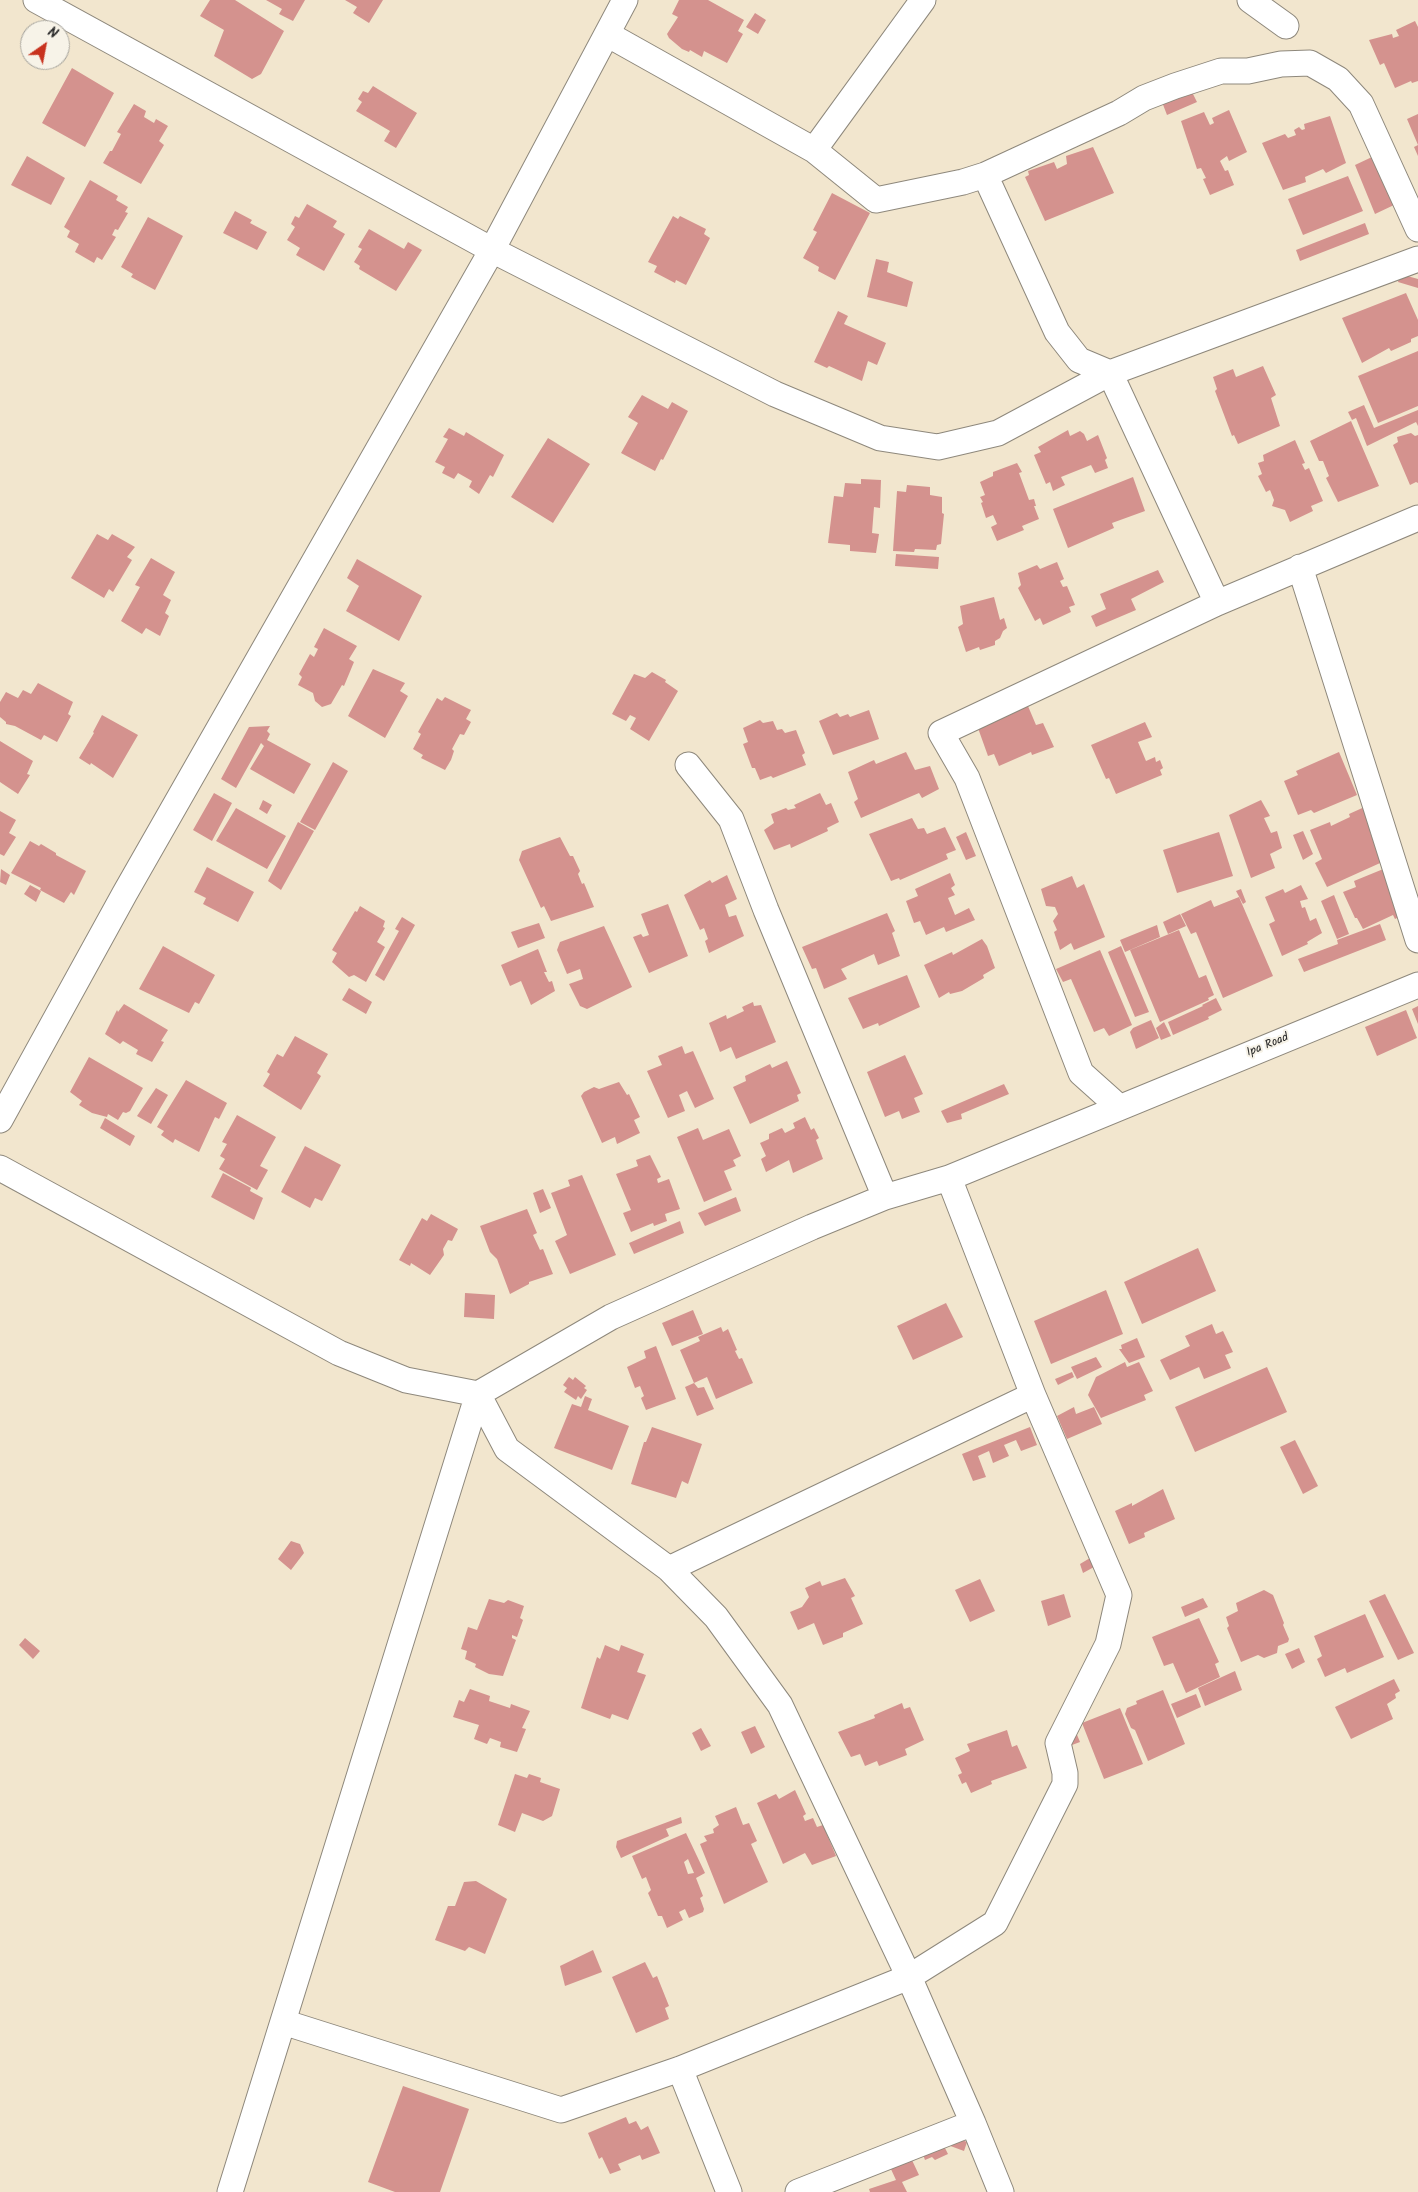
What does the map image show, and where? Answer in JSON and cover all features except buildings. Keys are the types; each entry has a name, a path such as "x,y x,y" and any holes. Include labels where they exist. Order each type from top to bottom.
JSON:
{"street":[{"path":"36,0 492,250 775,394 880,438 938,447 998,433 1110,373 1418,259"},
{"path":"0,1120 125,893 492,250 626,0"},
{"path":"814,150 923,0"},
{"path":"1250,0 1286,26"},
{"path":"607,34 814,150 876,200 963,182 985,175 1119,113 1144,98 1221,71 1248,71 1281,64 1310,63 1338,79 1362,104 1418,229"},
{"path":"985,175 1057,332 1079,360 1110,373 1217,603"},
{"path":"1118,1107 1081,1073 966,778 941,733 1217,603 1300,566 1418,518"},
{"path":"1300,566 1418,940"},
{"path":"688,765 732,819 766,910 885,1197"},
{"name":"Ipa Road","path":"478,1394 612,1317 885,1197 949,1178 1418,985"},
{"path":"0,1168 339,1353 406,1380 478,1394"},
{"path":"283,2022 561,2110 680,2069 908,1977 995,1923 1065,1784 1065,1773 1058,1742 1108,1644 1119,1595 1033,1395 949,1178"},
{"path":"478,1394 507,1449 669,1569 716,1617 780,1705 908,1977 973,2123 1001,2192"},
{"path":"230,2192 478,1394"},
{"path":"669,1569 1033,1395"},
{"path":"680,2069 729,2192"},
{"path":"798,2192 973,2123"}]}
